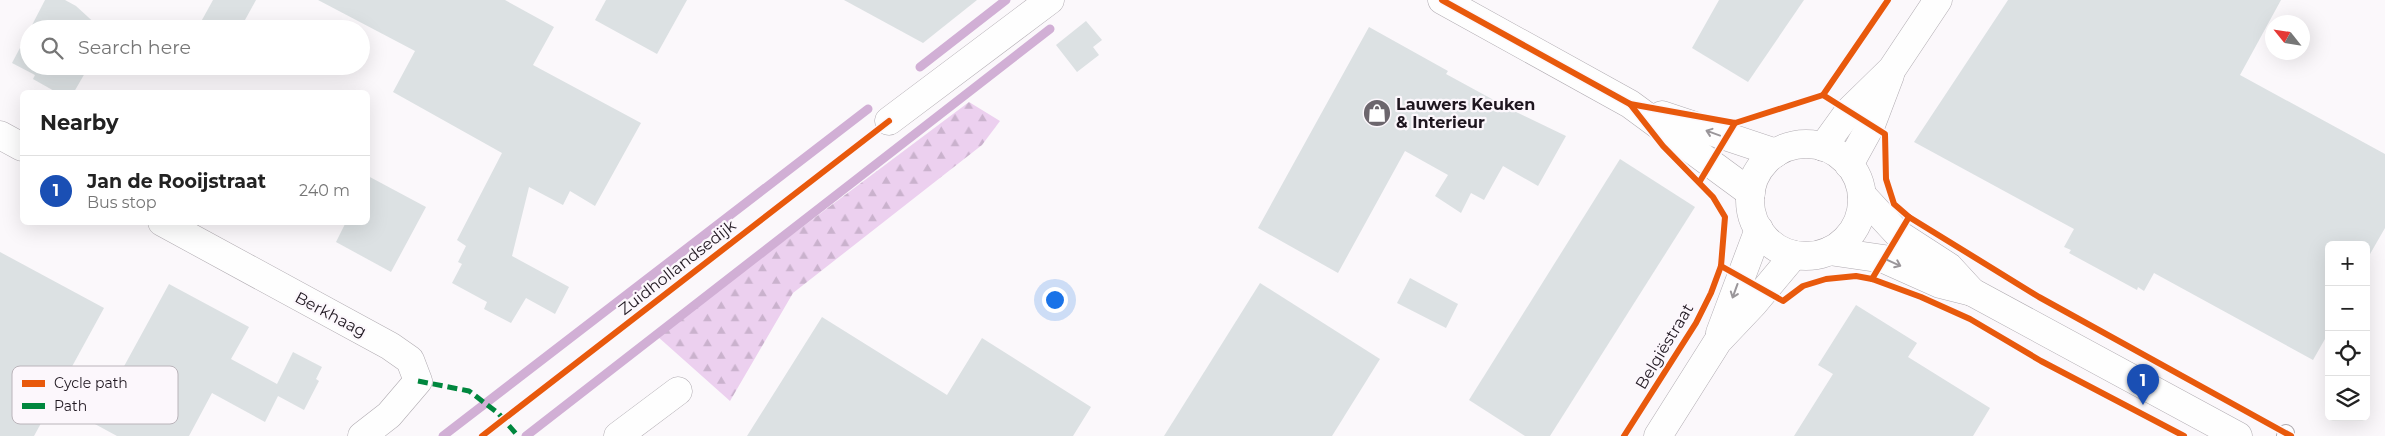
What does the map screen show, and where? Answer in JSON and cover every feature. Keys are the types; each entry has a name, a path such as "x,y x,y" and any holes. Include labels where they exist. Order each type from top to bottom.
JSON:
{"street":[{"path":"889,121 1050,0"},
{"path":"1442,0 1630,104 1712,162 1751,193"},
{"path":"1823,147 1849,111 1892,69 1938,0"},
{"path":"1849,164 1871,125 1892,69"},
{"path":"1630,104 1726,138 1776,153"},
{"path":"0,135 20,146"},
{"path":"1799,145 1823,147 1837,154 1849,164 1858,179 1862,195 1861,212 1855,228 1844,242 1829,251 1812,256 1794,255 1778,248 1765,238 1759,229 1751,209 1751,193 1756,174 1764,163 1776,153 1799,145"},
{"path":"1862,195 1898,234 1949,267 1972,292"},
{"name":"Berkhaag","path":"168,225 390,346 410,360 418,381 389,415 362,436"},
{"path":"1718,341 1759,229"},
{"path":"1829,251 1884,259 1940,284 1972,292 2238,436"},
{"path":"1658,436 1718,341 1754,303 1794,255"},
{"path":"618,436 678,391"}],"green space":[{"path":"969,102 1000,121 982,145 793,293 730,401 657,336"}],"building":[{"path":"45,0 65,0 76,6 91,20 35,20"},
{"path":"213,0 256,0 245,20 202,20"},
{"path":"318,0 505,0 554,27 533,65 641,123 595,206 570,191 563,205 529,187 512,256 569,287 555,314 526,298 511,323 484,309 487,302 452,283 462,264 458,262 466,246 457,240 502,153 393,92 415,51 370,27 370,20 356,20"},
{"path":"606,0 687,0 657,54 595,20"},
{"path":"844,0 977,0 923,43"},
{"path":"1719,0 1804,0 1748,82 1692,48"},
{"path":"2008,0 2281,0 2273,15 2265,15 2265,29 2240,75 2385,154 2385,228 2370,254 2370,241 2325,241 2325,339 2313,360 2154,273 2144,291 2138,287 2137,290 2069,253 2071,250 2064,247 2074,229 1914,142"},
{"path":"1086,21 1102,40 1093,47 1099,55 1077,72 1056,45"},
{"path":"1369,27 1448,71 1446,74 1512,110 1566,136 1538,186 1503,166 1484,200 1471,193 1461,213 1435,196 1448,175 1405,151 1338,273 1258,228"},
{"path":"20,48 20,67 12,63"},
{"path":"35,75 84,75 75,90 52,90 33,79"},
{"path":"1620,159 1695,207 1550,436 1525,436 1469,400"},
{"path":"370,177 426,207 391,272 336,242 344,225 370,225"},
{"path":"0,252 104,308 72,366 12,366 12,424 41,424 34,436 0,436"},
{"path":"1410,278 1458,304 1446,328 1397,303"},
{"path":"1260,283 1380,359 1332,436 1164,436"},
{"path":"169,284 249,327 231,359 277,384 293,352 322,367 316,379 319,381 304,410 278,396 265,422 212,393 189,436 117,436 95,424 178,424 178,366 124,366"},
{"path":"1856,305 1917,343 1908,357 1990,408 1973,436 1794,436 1833,374 1818,365"},
{"path":"822,317 947,395 982,338 1091,407 1073,436 747,436"}],"waterway":[{"path":"920,67 1006,0"},
{"path":"526,436 1050,29"},
{"path":"443,436 868,109"}],"marked path":[{"path":"418,381 469,391 498,413 518,436"}],"cycle path":[{"path":"1442,0 1630,104 1735,123 1823,95 1885,134 1886,179 1894,204 1909,217 2039,297 2291,436"},
{"path":"1823,95 1888,0"},
{"name":"Belgiëstraat","path":"1624,436 1696,323 1711,293 1721,266 1725,217 1713,197 1663,146 1630,104"},
{"name":"Zuidhollandsedijk","path":"482,436 889,121"},
{"path":"1700,181 1735,123"},
{"path":"1872,279 1909,217"},
{"path":"1721,266 1783,301 1803,286 1826,279 1856,276 1872,279 1921,297 1970,319 2041,361 2184,436"}],"place":[{"name":"Lauwers Keuken & Interieur","path":"1377,113"},
{"name":"Jan de Rooijstraat","path":"2143,405"}]}
